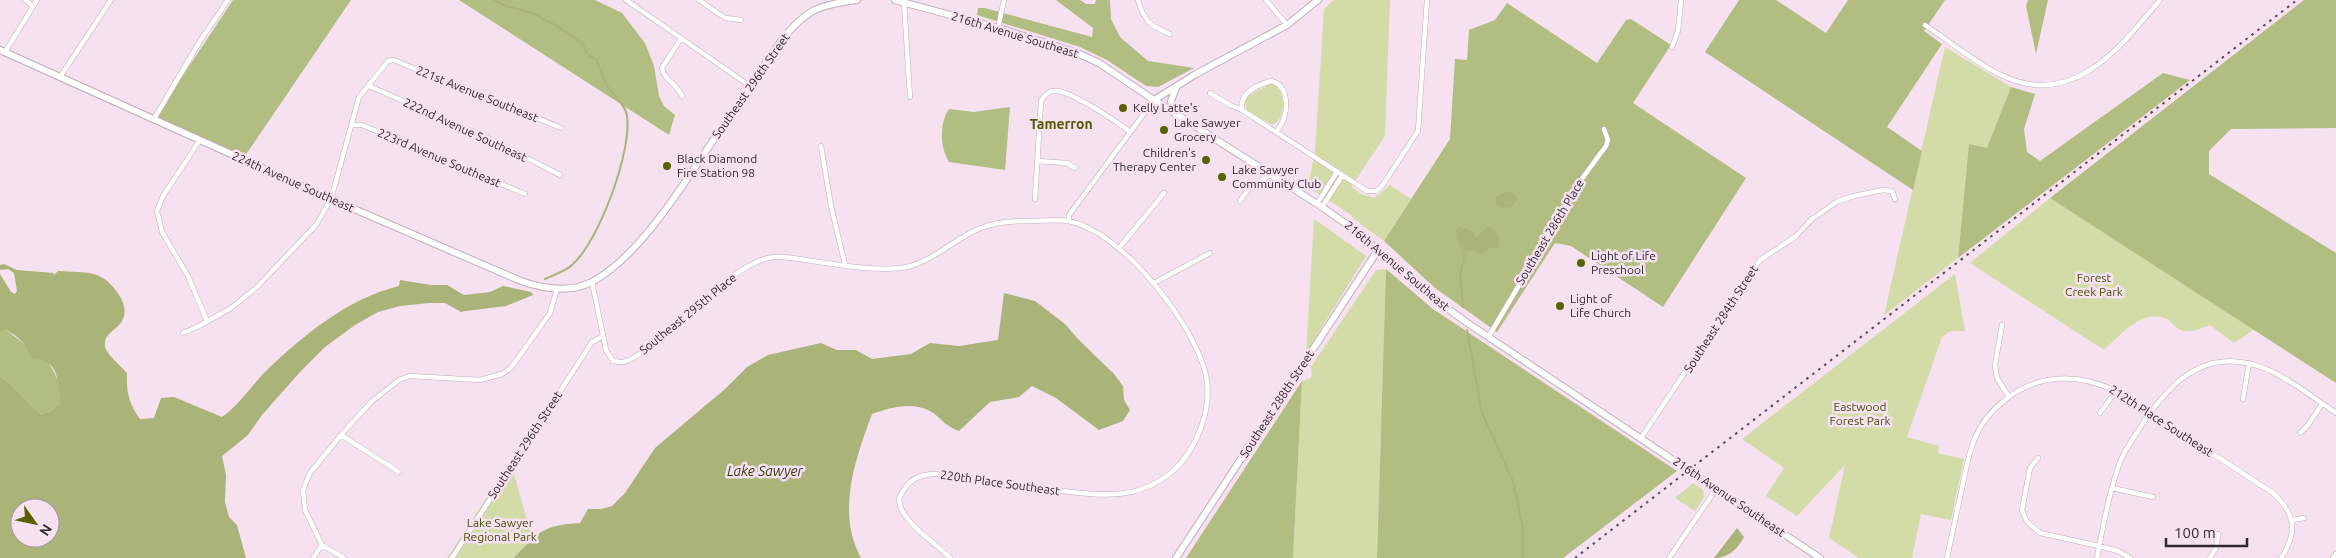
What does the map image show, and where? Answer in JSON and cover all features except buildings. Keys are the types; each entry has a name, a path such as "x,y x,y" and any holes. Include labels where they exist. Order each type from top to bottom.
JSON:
{"street":[{"path":"25,0 33,6"},
{"path":"2,51 37,0"},
{"path":"60,77 111,0"},
{"path":"154,119 200,41 228,0"},
{"path":"626,0 750,86"},
{"path":"699,0 725,18 741,20"},
{"name":"Southeast 296th Street","path":"592,282 623,257 646,233 685,182 750,86 796,23 807,13 818,8 857,0"},
{"name":"216th Avenue Southeast","path":"895,0 998,28 1087,57 1320,205 1359,233 1435,300 1819,558"},
{"path":"998,28 1004,0"},
{"path":"1138,0 1144,18 1154,27 1170,34"},
{"path":"1266,0 1287,25"},
{"path":"821,146 831,206 845,265 908,267 989,225 1013,221 1069,221 1070,214 1154,100 1180,83 1287,25 1318,0"},
{"path":"1210,93 1230,106 1242,110 1367,191 1376,191 1382,186 1418,131 1426,0"},
{"path":"1672,46 1678,31 1681,0"},
{"path":"1925,25 2005,77 2022,83 2047,85 2080,76 2096,68 2115,53 2160,0"},
{"path":"904,2 910,97"},
{"path":"681,38 662,68 665,76 678,87 682,96"},
{"name":"224th Avenue Southeast","path":"2,51 331,200 521,281 557,289 592,282"},
{"name":"221st Avenue Southeast","path":"369,86 388,61 394,60 465,90 512,106 560,128"},
{"path":"1242,110 1242,100 1246,93 1271,80 1280,84 1285,93 1284,118 1276,132"},
{"path":"1176,115 1172,106 1171,96 1180,83"},
{"path":"183,333 231,308 256,288 300,244 316,225 331,200 359,97 363,89 369,86"},
{"name":"222nd Avenue Southeast","path":"369,86 490,140 560,175"},
{"path":"1035,199 1041,101 1046,95 1052,91 1059,91 1099,111 1130,132"},
{"name":"223rd Avenue Southeast","path":"352,125 362,125 525,194"},
{"name":"Southeast 286th Place","path":"1489,336 1581,180 1606,146 1608,140 1604,129"},
{"path":"200,140 163,196 157,212 162,232 188,276 207,321"},
{"path":"1037,162 1066,163 1075,168"},
{"path":"1320,205 1337,172"},
{"path":"1240,201 1250,187 1270,175"},
{"path":"1320,205 1342,176"},
{"name":"Southeast 284th Street","path":"1641,438 1760,260 1795,237 1812,219 1838,201 1884,190 1892,191 1896,199"},
{"path":"1119,248 1164,193"},
{"name":"220th Place Southeast","path":"950,558 910,522 901,510 899,498 904,489 915,479 933,474 947,474 1002,485 1086,494 1111,496 1130,493 1172,472 1186,456 1199,434 1207,400 1205,374 1180,320 1154,283 1119,248 1092,231 1069,221"},
{"name":"Southeast 288th Street","path":"1176,558 1378,250"},
{"path":"1154,283 1210,253"},
{"name":"Southeast 295th Place","path":"592,282 603,336 610,359 622,363 629,361 686,318 732,277 752,264 766,258 781,257 845,265"},
{"path":"344,558 322,545 305,510 303,490 310,473 371,402 388,386 410,376 480,380 502,374 517,362 550,312 557,289"},
{"path":"2002,325 1995,365 1997,378 2009,397"},
{"name":"Southeast 296th Street","path":"452,558 592,342 603,336"},
{"path":"2096,558 2112,488 2125,451 2169,388 2196,369 2224,362 2249,363 2271,372 2336,413"},
{"path":"2243,399 2249,363"},
{"name":"212th Place Southeast","path":"1947,558 1974,438 1984,421 2009,397 2023,387 2054,378 2089,380 2116,391 2273,494 2287,508 2293,520"},
{"path":"2100,413 2116,391"},
{"path":"2300,433 2308,425 2322,404"},
{"path":"341,436 399,472"},
{"path":"2038,458 2030,468 2022,510 2027,522 2040,533 2118,551 2130,558"},
{"path":"2112,488 2153,497"},
{"path":"1669,558 1716,489"},
{"path":"2281,558 2289,547 2293,520 2304,518"},
{"path":"2210,558 2216,548 2218,534"},
{"path":"313,558 322,545"},
{"path":"2333,558 2336,554"}],"green space":[{"path":"1334,0 1390,0 1385,136 1351,187 1361,194 1374,198 1390,185 1411,199 1384,241 1350,214 1308,187 1315,150 1324,9"},
{"path":"1945,47 2011,87 1987,149 1969,145 1958,258 1884,315"},
{"path":"1270,84 1280,90 1283,103 1280,117 1272,125 1247,110 1245,101 1248,96"},
{"name":"Forest Creek Park","path":"2050,198 2255,329 2234,343 2210,325 2194,331 2185,331 2177,328 2166,319 2156,316 2147,317 2123,332 2104,350 1970,263"},
{"path":"1314,219 1366,256 1306,353"},
{"path":"1386,269 1377,558 1293,558 1302,381 1310,379 1312,374 1311,367 1376,270"},
{"name":"Eastwood Forest Park","path":"1955,274 1965,331 1950,331 1942,337 1907,437 1939,446 1938,453 1964,459 1951,520 1921,514 1912,558 1859,558 1829,538 1845,465 1797,516 1766,496 1784,468 1742,439"},
{"name":"Lake Sawyer Regional Park","path":"509,464 512,467 532,538 514,558 447,558"},
{"path":"1693,483 1703,490 1704,497 1695,511 1675,498"}],"shaded area":[{"path":"233,0 351,0 245,156 200,140 154,119"},
{"path":"459,0 595,0 622,13 645,43 654,66 659,96 664,106 675,115 669,135"},
{"path":"1056,0 1080,0 1086,4 1095,4 1096,0 1110,0 1111,19 1120,37 1148,61 1194,68 1158,87 1146,86 1107,60 1080,47 977,15 978,8 985,8 1092,37 1093,28"},
{"path":"1739,0 1776,0 1826,33 1848,0 1945,0 1924,31 1942,44 1887,127 1922,151 1913,190 1705,52"},
{"path":"2028,0 2048,0 2036,54 2026,6"},
{"path":"2304,0 2336,0 2336,128 2231,129 2209,151 2209,174 2336,253 2336,383 2050,198"},
{"path":"1507,3 1597,63 1626,20 1631,19 1671,45 1633,103 1746,178 1663,307 1571,246 1555,243 1497,332 1435,288 1384,241 1450,139 1455,59 1467,60 1469,30 1495,20"},
{"path":"2163,73 2190,80 1958,258 1969,144 1987,148 2011,87 2035,94 2024,129 2027,152 2040,161"},
{"path":"1010,107 1005,170 949,162 942,143 942,128 949,109 974,112"},
{"path":"1386,269 1433,309 1677,471 1563,558 1377,558"},
{"path":"6,330 49,363 59,382 59,404 51,411 41,414 0,376 0,332"},
{"path":"1302,381 1293,558 1186,558"}],"water":[{"path":"1508,191 1515,194 1517,200 1511,207 1501,208 1496,204 1496,197"},
{"path":"1458,226 1472,231 1476,238 1487,227 1493,229 1498,237 1498,248 1490,248 1481,255 1475,251 1462,248 1456,235"},
{"path":"4,264 17,270 54,273 54,275 58,271 82,272 103,278 114,288 122,301 124,315 120,324 107,338 105,346 111,356 127,373 129,397 140,419 154,418 161,398 174,397 222,417 240,401 267,370 312,331 344,309 380,292 399,286 400,280 431,285 447,285 464,295 490,292 503,286 531,292 533,295 506,306 461,312 445,303 400,306 378,312 355,325 325,347 262,415 248,435 222,456 226,475 225,502 229,517 237,525 246,558 0,558 0,376 41,414 51,411 59,404 59,388 56,373 47,362 31,358 25,345 15,335 6,330 0,332 0,274 11,292 15,294 17,291 14,273 8,269 0,270 0,265"},
{"name":"Lake Sawyer","path":"1004,293 1035,301 1065,324 1114,374 1123,386 1124,400 1130,410 1123,421 1099,430 1056,398 1032,386 1019,397 990,402 959,431 949,426 930,411 916,406 901,406 872,414 854,468 849,504 850,523 861,558 514,558 536,536 549,528 580,523 588,509 601,509 612,506 625,493 655,448 725,389 747,367 768,355 821,343 837,350 856,350 872,359 911,354 930,343 959,346 998,340"},
{"path":"1737,528 1744,537 1738,546 1724,557 1714,558"}],"waterway":[{"path":"494,0 506,6 533,13 582,43 588,55 596,59 606,84 621,104 627,116 627,132 619,173 612,195 593,237 572,265 545,279"},
{"path":"1463,307 1460,277 1465,251"},
{"path":"1467,330 1482,413 1512,479 1517,499 1523,529 1523,558"}],"railway":[{"path":"1575,558 2297,0"}],"place":[{"name":"Kelly Latte's","path":"1123,108"},
{"name":"Lake Sawyer Grocery","path":"1164,130"},
{"name":"Children's Therapy Center","path":"1206,160"},
{"name":"Black Diamond Fire Station 98","path":"667,166"},
{"name":"Lake Sawyer Community Club","path":"1222,177"},
{"name":"Light of Life Preschool","path":"1581,263"},
{"name":"Light of Life Church","path":"1560,306"}],"district":[{"name":"Tamerron","path":"1061,124"}]}
